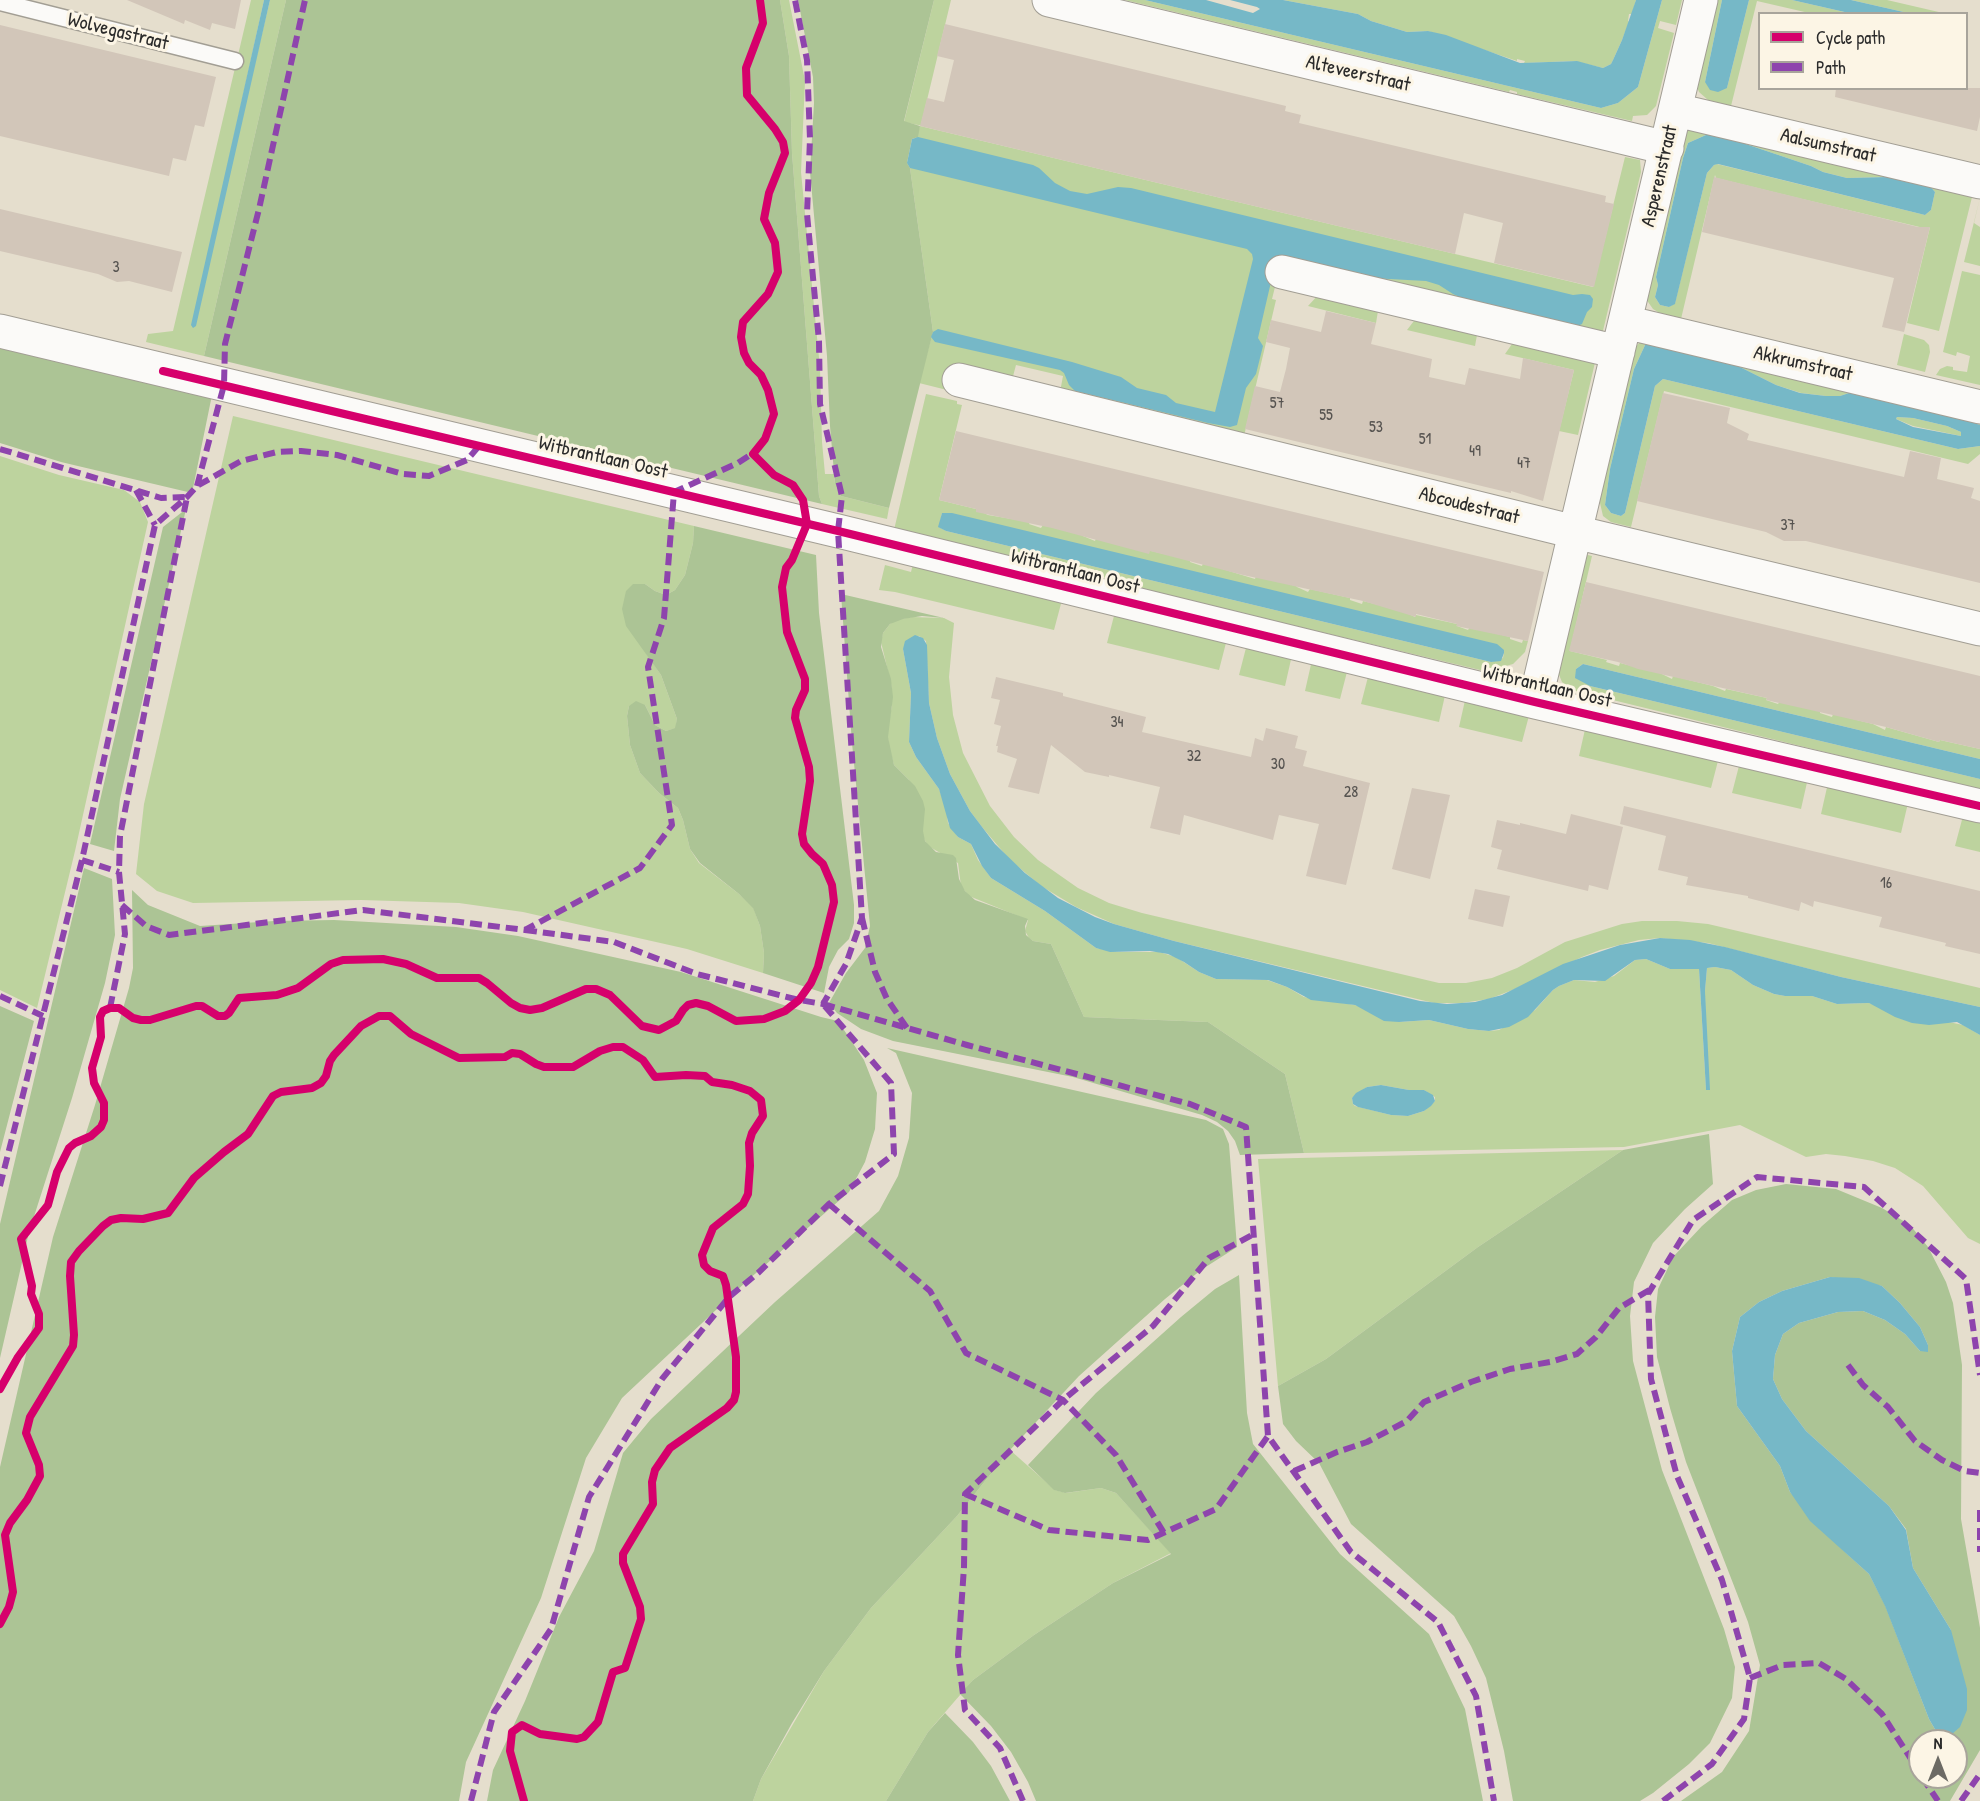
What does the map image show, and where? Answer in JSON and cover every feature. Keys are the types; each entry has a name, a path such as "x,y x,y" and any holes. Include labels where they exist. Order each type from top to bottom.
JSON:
{"street":[{"name":"Alteveerstraat","path":"1048,0 1667,148"},
{"name":"Asperenstraat","path":"1534,702 1701,0"},
{"name":"Aalsumstraat","path":"1676,110 1980,182"},
{"path":"1282,272 1622,337"},
{"name":"Witbrantlaan Oost","path":"0,331 838,531 1534,702 1980,806"},
{"name":"Akkrumstraat","path":"1622,337 1980,407"},
{"name":"Abcoudestraat","path":"959,380 1980,629"}],"lane":[{"name":"Wolvegastraat","path":"0,2 235,61"}],"green space":[{"path":"251,0 264,0 192,327 270,0 286,0 204,356 146,342 148,334 173,331"},
{"path":"286,0 780,0 789,56 792,153 819,496 822,504 204,356"},
{"path":"780,0 789,0 805,81 801,172 820,368 825,474 834,474 835,484 841,496 889,508 887,519 822,504 819,496 792,153 789,56"},
{"path":"798,0 934,0 904,121 920,126 918,137 912,139 907,163 910,168 933,332 889,508 841,496 835,484 827,356 810,172 814,103 813,77"},
{"path":"934,0 951,0 921,125 918,125 904,122"},
{"path":"1125,0 1145,0 1601,108 1618,103 1638,87 1662,0 1682,0 1676,25 1660,21 1658,28 1674,33 1656,106 1647,115 1633,116 1632,121 1517,94 1510,90 1509,92"},
{"path":"1283,0 1636,0 1613,60 1611,64 1603,68 1574,61 1524,63 1525,61 1517,59 1517,61 1428,31 1407,32 1371,21 1358,14"},
{"path":"1714,0 1722,0 1705,82 1727,88 1749,0 1792,0 1845,12 1805,12 1757,1 1731,106 1708,100 1697,87"},
{"path":"1851,0 1887,0 1939,12 1904,12"},
{"path":"1704,125 1974,189 1939,331 1907,323 1930,227 1928,229 1798,198 1716,178 1715,175 1681,319 1663,315 1653,309 1646,299 1645,286 1679,143 1689,130","holes":["1706,135 1719,135 1823,172 1847,178 1888,177 1929,185 1935,192 1931,210 1925,215 1714,165 1707,173 1675,303 1669,307 1660,305 1655,297 1658,285 1656,277 1688,143"]},
{"path":"920,126 1593,287 1625,157 1640,160 1641,172 1601,339 1281,263 1272,299 1276,300 1244,436 1060,392 1063,376 1016,365 1012,380 951,391 919,383 933,332 910,168 907,163"},
{"path":"1980,198 1974,223 1980,227 1980,266 1964,262"},
{"path":"1962,271 1980,275 1980,385 1936,375 1940,369 1947,366 1953,367 1953,370 1967,372 1970,356 1957,352 1956,356 1943,352"},
{"path":"1319,294 1378,311 1376,323 1308,306"},
{"path":"1417,317 1477,335 1475,346 1407,330"},
{"path":"1904,334 1924,340 1929,345 1930,352 1925,372 1897,365"},
{"path":"1652,338 1980,416 1980,425 1955,416 1863,393 1852,392 1840,396 1826,396 1801,393 1776,385 1724,359 1650,342 1646,343 1634,369 1610,469 1605,505 1611,513 1621,516 1625,513 1655,386 1663,379 1958,449 1980,446 1980,454 1968,464 1664,391 1631,527 1611,522 1603,516 1600,503 1595,501 1629,354 1641,341"},
{"path":"0,344 212,395 192,493 61,462 0,443"},
{"path":"1512,344 1597,354 1578,435 1559,431 1574,370 1505,354"},
{"path":"926,394 957,401 957,404 962,405 939,500 976,509 988,515 1030,522 1029,524 1041,528 1043,525 1083,535 1095,541 1096,538 1190,560 1202,566 1203,563 1255,579 1256,576 1296,586 1308,592 1310,589 1350,598 1362,604 1363,601 1403,611 1415,617 1416,615 1457,624 1468,630 1470,627 1510,637 1522,643 1523,640 1528,641 1525,652 1513,664 1502,667 1501,675 894,530","holes":["942,513 1504,653 1503,658 1491,662 946,531 939,527"]},
{"path":"233,416 694,526 693,543 685,575 675,590 666,595 645,584 633,584 646,653 661,675 677,719 676,728 666,731 655,725 645,705 629,706 627,716 630,745 640,773 659,793 678,808 690,849 699,863 753,907 760,926 764,953 763,973 687,949 523,912 459,903 361,900 193,903 157,891 136,874 144,804"},
{"path":"1897,417 1913,418 1947,426 1961,432 1961,436 1913,426 1896,419"},
{"path":"0,456 59,475 124,490 140,502 148,522 75,851 37,1008 0,990"},
{"path":"186,509 120,799 114,851 90,844 163,527"},
{"path":"694,526 816,555 819,613 854,905 854,923 849,939 838,950 829,967 824,993 763,973 764,953 760,926 753,908 700,863 690,849 678,808 659,793 640,773 630,745 627,716 629,706 636,701 645,705 655,725 666,731 675,728 677,719 661,675 626,626 622,609 626,591 633,584 645,584 666,595 675,590 685,575 693,543"},
{"path":"1584,554 1592,556 1570,651 1607,660 1606,662 1619,666 1620,663 1660,673 1672,679 1673,676 1725,691 1726,689 1767,698 1766,700 1778,704 1780,701 1820,711 1832,717 1833,714 1873,724 1885,730 1886,727 1939,742 1940,740 1980,749 1980,759 1583,664 1576,669 1590,686 1980,779 1980,790 1572,690 1562,682 1557,670"},
{"path":"913,564 1062,600 1054,630 879,590 885,565 911,572"},
{"path":"841,594 944,618 922,616 890,624 883,633 881,647 891,679 893,697 888,737 894,765 915,786 923,801 925,841 936,852 953,855 956,858 959,879 965,891 975,900 1028,919 1025,926 1026,935 1033,941 1051,944 1084,1017 1208,1022 1285,1074 1304,1153 1240,1155 1228,1131 1217,1122 1202,1115 1073,1077 893,1041 861,1029 837,1013 829,1003 846,973 865,948 870,926 852,743"},
{"path":"1115,612 1227,639 1219,670 1107,643"},
{"path":"912,617 944,618 954,623 949,677 953,715 963,753 990,806 1014,837 1038,860 1078,888 1109,903 1142,913 1439,983 1466,983 1492,978 1517,968 1565,942 1622,924 1642,921 1677,921 1708,924 1980,988 1980,1007 1841,977 1708,943 1660,938 1639,940 1600,950 1489,999 1462,1003 1434,1003 1174,941 1114,924 1076,907 1041,886 1009,859 982,827 970,811 950,774 937,738 929,703 926,641 919,636 903,649 911,693 909,742 916,757 939,789 946,808 948,823 958,837 971,844 978,860 991,878 1045,911 1096,948 1117,952 1159,952 1176,957 1199,972 1216,979 1267,980 1287,987 1304,997 1355,1005 1399,1022 1429,1020 1468,1029 1489,1031 1499,1030 1535,1010 1559,986 1574,980 1595,982 1614,976 1635,960 1646,959 1670,969 1699,969 1706,1090 1705,991 1707,968 1731,970 1753,985 1774,994 1812,996 1837,1004 1869,1003 1882,1008 1963,1025 1980,1035 1980,1244 1968,1238 1923,1186 1895,1168 1845,1156 1826,1154 1806,1157 1740,1125 1624,1147 1304,1153 1285,1074 1208,1022 1084,1017 1051,944 1033,941 1029,938 1025,931 1028,920 969,896 961,886 958,863 928,846 923,837 909,780 894,765 889,747 887,730 892,706 892,688 881,642 883,633 896,620","holes":["1381,1085 1424,1090 1435,1097 1435,1101 1424,1111 1408,1116 1391,1115 1353,1104 1352,1098 1367,1087"]},
{"path":"1247,644 1292,655 1285,686 1239,675"},
{"path":"1312,660 1348,668 1340,699 1305,691"},
{"path":"1369,673 1446,691 1439,722 1361,704"},
{"path":"1466,696 1530,712 1522,742 1459,727"},
{"path":"1586,725 1719,757 1711,788 1579,756"},
{"path":"1740,762 1808,778 1801,809 1732,793"},
{"path":"1828,783 1908,803 1901,833 1821,814"},
{"path":"1963,816 1980,820 1980,852 1955,846"},
{"path":"84,868 112,879 115,935 105,983 72,1098 29,1232 0,1358 0,1224"},
{"path":"132,890 148,905 200,926 334,920 456,927 518,936 681,972 838,1021 864,1060 877,1093 875,1129 865,1162 849,1192 748,1280 622,1398 586,1458 541,1598 466,1762 459,1801 0,1801 0,1467 53,1237 129,988 133,968"},
{"path":"0,1006 34,1021 0,1152"},
{"path":"887,1048 1206,1120 1223,1129 1229,1144 1237,1247 1201,1270 1165,1299 1079,1376 1010,1450 957,1516 871,1608 824,1671 792,1723 761,1779 753,1801 487,1801 493,1770 525,1701 559,1617 594,1551 623,1453 651,1419 775,1302 879,1211 898,1176 909,1138 912,1093 896,1053"},
{"path":"1709,1134 1713,1184 1685,1209 1653,1243 1634,1282 1630,1316 1633,1361 1662,1470 1724,1629 1735,1667 1732,1698 1710,1743 1689,1764 1640,1801 1513,1801 1504,1751 1486,1678 1471,1646 1454,1616 1351,1524 1319,1463 1296,1441 1283,1424 1278,1386 1326,1359 1478,1247 1623,1150"},
{"path":"1623,1150 1478,1247 1326,1359 1278,1386 1258,1159"},
{"path":"1786,1184 1836,1189 1882,1208 1910,1225 1928,1247 1946,1282 1953,1303 1962,1365 1961,1519 1980,1628 1980,1750 1968,1770 1968,1729 1943,1729 1951,1630 1913,1568 1906,1529 1889,1506 1806,1431 1782,1399 1773,1379 1775,1355 1783,1334 1799,1323 1838,1312 1863,1311 1885,1320 1905,1334 1920,1351 1928,1345 1920,1327 1882,1286 1830,1277 1782,1291 1759,1302 1740,1317 1732,1351 1737,1406 1780,1466 1790,1492 1846,1553 1869,1574 1885,1605 1935,1729 1908,1729 1908,1789 1957,1789 1950,1801 1681,1801 1722,1772 1749,1731 1760,1665 1748,1622 1686,1462 1657,1357 1655,1317 1658,1289 1673,1257 1702,1226 1732,1200 1756,1190"},
{"path":"1239,1275 1247,1413 1253,1444 1340,1554 1429,1634 1465,1709 1483,1801 1036,1801 1011,1752 991,1726 960,1694 973,1680 1034,1635 1113,1583 1171,1554 1116,1493 1101,1488 1065,1493 1054,1490 1028,1465 1096,1393 1181,1317 1215,1289"},
{"path":"1010,1450 1055,1490 1066,1493 1101,1488 1116,1493 1171,1553 1113,1583 1034,1635 973,1680 928,1732 886,1801 753,1801 761,1779 824,1671 871,1608 957,1516"},
{"path":"945,1713 973,1742 991,1766 1010,1801 886,1801 928,1732"}],"water":[{"path":"264,0 270,0 196,326 193,328 191,325"},
{"path":"1145,0 1206,0 1253,13 1260,9 1230,0 1283,0 1358,14 1371,21 1407,32 1428,31 1446,35 1520,63 1577,61 1603,68 1611,64 1613,60 1636,0 1662,0 1638,87 1618,103 1601,108"},
{"path":"1722,0 1749,0 1727,88 1718,92 1710,90 1705,82"},
{"path":"1792,0 1851,0 1904,12 1845,12"},
{"path":"1706,135 1719,135 1823,172 1847,178 1888,177 1929,185 1935,192 1931,210 1925,215 1718,164 1714,165 1707,173 1675,304 1669,307 1660,305 1655,297 1658,285 1656,277 1683,158 1688,143"},
{"path":"918,137 1033,165 1055,183 1070,191 1087,194 1118,187 1131,188 1573,295 1590,295 1593,299 1592,307 1582,324 1573,328 1475,304 1439,285 1426,281 1371,278 1277,256 1258,338 1263,346 1256,374 1246,388 1237,425 1230,427 1208,423 1075,391 1060,370 935,342 931,337 938,329 1072,362 1121,377 1137,388 1166,395 1176,403 1215,412 1253,259 1252,254 1247,249 910,168 907,163 912,139"},
{"path":"1646,343 1724,359 1776,385 1800,393 1840,396 1852,392 1955,416 1980,425 1980,446 1958,449 1663,379 1655,386 1625,513 1621,516 1611,513 1605,505 1610,469 1634,369","holes":["1897,417 1913,418 1947,426 1961,432 1961,436 1913,427 1896,419"]},
{"path":"942,513 952,513 1497,644 1504,650 1504,653 1501,661 1491,662 946,531 938,527"},
{"path":"915,635 923,638 927,645 929,703 937,738 950,774 970,811 995,844 1025,873 1058,898 1095,917 1174,941 1420,1001 1447,1004 1475,1002 1502,995 1563,964 1620,945 1660,938 1690,940 1841,977 1980,1007 1980,1035 1957,1022 1929,1025 1912,1023 1869,1003 1837,1004 1812,996 1774,994 1753,985 1731,970 1707,968 1705,991 1710,1090 1706,1090 1699,969 1670,969 1646,959 1635,960 1605,981 1574,980 1559,986 1528,1017 1509,1027 1489,1031 1468,1029 1429,1020 1384,1021 1355,1005 1311,1000 1268,980 1216,979 1168,954 1150,951 1110,952 1096,948 1045,911 991,878 971,844 958,837 950,828 939,789 916,757 909,742 911,693 903,649 905,641"},
{"path":"1583,664 1980,759 1980,779 1590,686 1575,678 1576,669"},
{"path":"1381,1085 1424,1090 1433,1095 1435,1101 1424,1111 1408,1116 1391,1115 1353,1104 1352,1098 1356,1093 1367,1087"},
{"path":"1830,1277 1859,1278 1882,1286 1920,1327 1928,1345 1928,1352 1920,1351 1905,1334 1885,1320 1863,1311 1838,1312 1799,1323 1783,1334 1775,1355 1773,1379 1782,1399 1806,1431 1889,1506 1906,1530 1913,1568 1951,1630 1967,1689 1967,1710 1958,1729 1935,1729 1885,1606 1869,1574 1810,1521 1790,1492 1780,1466 1737,1406 1732,1351 1740,1317 1759,1302 1782,1291"}],"building":[{"path":"127,0 241,0 235,29 212,23 210,30 185,20 184,24"},
{"path":"945,24 1286,106 1285,111 1301,115 1299,123 1606,196 1605,202 1614,204 1594,287 1494,263 1503,223 1464,213 1455,254 920,126 927,98 944,102 954,60 937,56"},
{"path":"0,25 216,77 204,127 195,125 186,161 173,158 169,176 0,136"},
{"path":"1968,88 1980,88 1980,117 1977,131 1835,97 1836,90 1968,90"},
{"path":"1714,177 1918,227 1930,227 1904,332 1882,327 1894,278 1702,232"},
{"path":"0,209 182,252 172,292 129,281 117,282 98,274 0,251"},
{"path":"1326,311 1376,323 1371,344 1432,359 1429,377 1465,385 1469,368 1520,379 1523,358 1574,370 1543,501 1511,491 1511,493 1245,429 1255,386 1280,392 1286,369 1290,348 1266,342 1271,320 1321,332"},
{"path":"1663,393 1730,408 1727,423 1749,434 1747,440 1904,477 1910,451 1941,458 1937,479 1974,488 1971,498 1980,501 1980,583 1806,541 1784,541 1766,532 1637,501"},
{"path":"956,431 1544,572 1528,641 1456,626 1457,624 1416,614 1416,617 1363,601 1243,575 1150,551 1149,554 1052,528 976,512 976,509 939,500"},
{"path":"1586,582 1980,676 1980,749 1940,740 1939,742 1886,727 1569,651"},
{"path":"996,677 1063,693 1063,696 1146,717 1142,732 1251,757 1255,738 1263,741 1266,728 1298,736 1295,748 1307,751 1303,766 1370,783 1346,885 1306,876 1319,824 1279,815 1273,840 1184,815 1180,835 1150,828 1160,787 1085,772 1051,745 1039,794 1008,787 1017,759 997,752 998,746 996,746 1001,726 994,724 1000,700 991,698"},
{"path":"1412,788 1450,795 1430,879 1392,869"},
{"path":"1624,806 1980,891 1980,954 1945,946 1946,943 1879,927 1882,917 1814,901 1813,907 1801,902 1799,911 1748,898 1748,896 1686,885 1688,877 1658,870 1666,836 1620,824"},
{"path":"1571,814 1623,827 1608,890 1589,885 1588,891 1497,869 1502,850 1491,847 1497,820 1566,834"},
{"path":"1475,889 1510,896 1503,927 1468,919"}],"marked path":[{"path":"197,486 224,385 225,344 259,209 305,0"},
{"path":"525,930 614,942 697,974 823,1004 846,964 862,918 838,531 842,496 820,404 819,341 807,214 810,139 807,60 795,0"},
{"path":"0,1186 82,860 155,525 197,486 241,461 277,452 301,451 337,455 403,474 429,476 467,460 479,446"},
{"path":"0,449 161,498 187,497"},
{"path":"122,905 146,926 169,935 363,910 525,930 640,868 672,825 648,667 664,618 674,492 738,463 756,451"},
{"path":"136,490 155,525"},
{"path":"110,1008 125,934 119,872 120,836 187,497"},
{"path":"82,860 119,872"},
{"path":"862,918 875,972 887,999 907,1028"},
{"path":"0,996 43,1016"},
{"path":"823,1004 1190,1104 1246,1127 1268,1436 1351,1552 1438,1622 1476,1696 1494,1801"},
{"path":"471,1801 494,1712 551,1629 589,1497 662,1379 729,1297 758,1273 829,1204 894,1154 891,1083 823,1004"},
{"path":"1663,1801 1712,1764 1744,1719 1750,1678 1722,1580 1677,1476 1651,1379 1648,1294 1693,1220 1757,1177 1864,1187 1966,1279 1980,1375"},
{"path":"829,1204 930,1291 966,1353 1063,1400 1116,1455 1164,1533"},
{"path":"1023,1801 1000,1748 965,1710 958,1655 964,1567 965,1494 1063,1400 1153,1326 1209,1258 1254,1234"},
{"path":"1294,1471 1367,1442 1407,1421 1424,1402 1471,1382 1510,1369 1550,1362 1577,1354 1596,1337 1619,1308 1651,1289"},
{"path":"1848,1365 1863,1385 1888,1407 1915,1441 1942,1460 1965,1471 1980,1473"},
{"path":"965,1494 1049,1530 1148,1540 1216,1509 1268,1436"},
{"path":"1980,1510 1980,1552"},
{"path":"1750,1678 1783,1665 1819,1663 1846,1679 1882,1714 1908,1754"},
{"path":"1961,1801 1980,1774"},
{"path":"1930,1789 1938,1801"}],"cycle path":[{"path":"0,1389 18,1357 39,1328 39,1314 31,1294 32,1286 21,1239 48,1205 57,1172 69,1148 91,1136 101,1127 104,1120 104,1103 94,1083 92,1068 101,1037 100,1017 103,1011 119,1008 133,1018 150,1020 202,1006 218,1016 225,1016 239,998 277,995 298,988 331,964 343,960 383,959 406,964 437,978 479,978 511,1003 530,1010 542,1008 586,989 596,989 610,995 642,1026 659,1030 676,1021 688,1005 696,1003 708,1006 736,1021 764,1019 785,1011 799,1000 811,983 818,967 834,902 832,885 823,864 804,844 802,834 810,781 809,767 795,718 805,690 805,679 787,632 782,587 786,568 792,560 807,524 803,500 793,485 774,475 753,454 765,439 774,414 768,390 761,375 749,363 744,353 741,337 743,322 768,294 778,272 775,243 764,219 769,193 785,153 783,142 775,129 747,95 746,68 763,23 760,0"},
{"path":"163,371 838,531 1535,702 1980,806"},
{"path":"0,1624 9,1607 13,1592 5,1535 10,1523 27,1500 40,1476 39,1465 26,1433 30,1417 73,1346 71,1262 103,1226 111,1220 143,1219 168,1213 194,1178 248,1134 273,1096 281,1092 312,1088 321,1083 334,1055 361,1026 379,1016 390,1016 411,1034 459,1058 505,1057 512,1053 520,1054 544,1067 573,1067 600,1051 623,1047 643,1060 655,1077 705,1076 712,1082 750,1091 761,1100 763,1116 752,1133 749,1143 748,1194 743,1204 713,1228 702,1255 704,1265 710,1271 723,1276 726,1285 736,1357 736,1392 734,1400 727,1408 670,1448 655,1470 652,1482 653,1504 623,1554 623,1563 640,1607 641,1619 625,1668 613,1672 598,1722 584,1737 577,1739 540,1734 522,1725 512,1732 510,1751 524,1801"}]}
